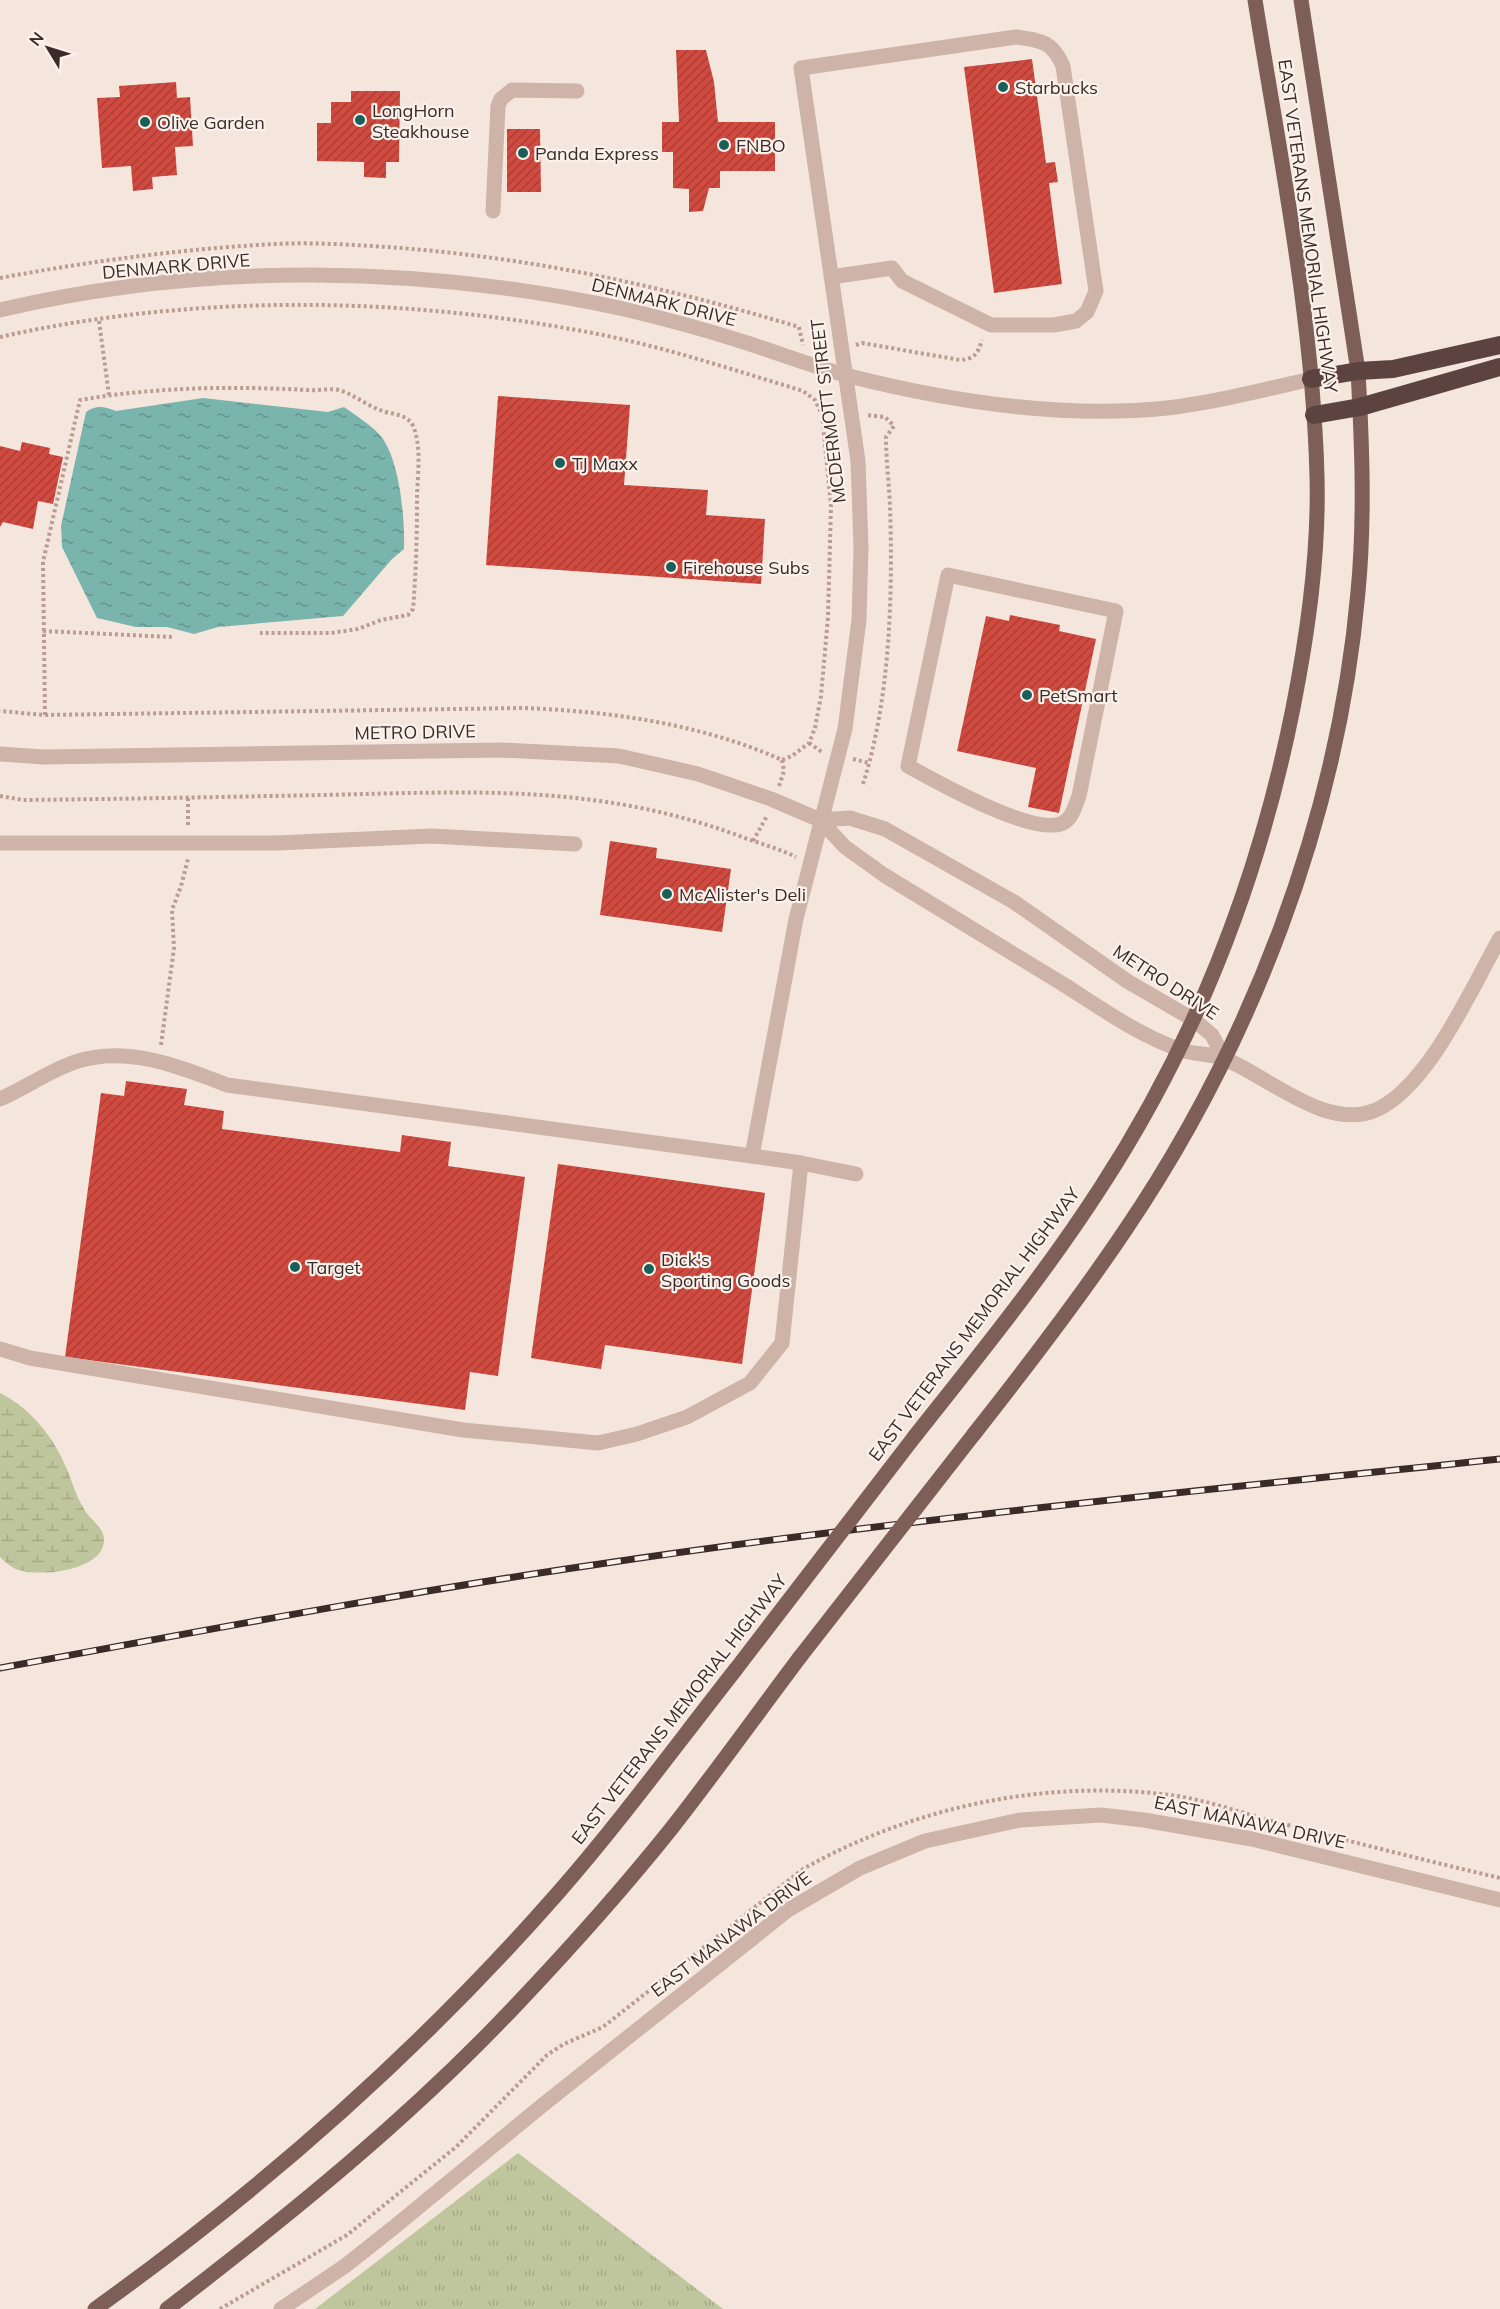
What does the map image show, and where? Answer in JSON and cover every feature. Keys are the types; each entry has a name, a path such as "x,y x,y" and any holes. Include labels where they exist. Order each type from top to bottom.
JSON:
{"highway":[{"path":"1311,379 1358,371 1393,369 1500,345"},
{"path":"1314,415 1360,407 1500,367"}],"main road":[{"name":"EAST VETERANS MEMORIAL HIGHWAY","path":"95,2309 230,2207 304,2146 393,2065 460,1998 558,1893 736,1669 1044,1271 1102,1186 1181,1050 1227,940 1269,815 1305,650 1315,567 1317,481 1311,379 1255,0"},
{"name":"EAST VETERANS MEMORIAL HIGHWAY","path":"167,2309 340,2172 427,2093 519,2002 671,1829 800,1657 1042,1346 1125,1231 1176,1148 1250,1007 1293,897 1331,755 1358,592 1362,497 1358,371 1301,0"}],"street":[{"name":"MCDERMOTT STREET","path":"752,1156 796,920 819,820 845,729 859,620 861,548 858,461 801,68 1016,37 1041,41 1056,49 1063,66 1096,291 1087,312 1076,321 1054,325 991,325 987,323"},
{"path":"493,211 498,106 501,99 512,90 577,91"},
{"path":"831,277 892,268 902,281 987,323"},
{"name":"DENMARK DRIVE","path":"0,310 97,292 207,280 318,277 412,280 507,289 624,309 703,329 845,375 962,400 1025,408 1061,410 1163,408 1217,401 1311,379"},
{"path":"948,575 1116,611 1079,795 1072,815 1064,823 1049,826 1033,823 963,796 908,766 944,598 948,575"},
{"name":"METRO DRIVE","path":"0,754 43,757 511,750 610,755 689,771 771,799 819,820 845,847 884,875 1130,1025 1181,1050 1224,1058"},
{"name":"METRO DRIVE","path":"819,820 850,818 885,829 1014,902 1127,981 1194,1020 1212,1035 1224,1058"},
{"path":"0,843 277,843 432,837 575,844"},
{"path":"1224,1058 1298,1098 1332,1113 1357,1117 1379,1109 1398,1096 1424,1068 1500,938"},
{"path":"0,1099 75,1062 118,1055 159,1061 227,1085 752,1156 856,1173"},
{"path":"0,1349 30,1358 463,1430 598,1443 687,1417 750,1383 782,1342 801,1163"},
{"name":"EAST MANAWA DRIVE","path":"281,2309 345,2266 544,2104 789,1910 860,1868 925,1841 1020,1820 1068,1816 1123,1817 1189,1826 1252,1839 1500,1900"}],"path":[{"path":"0,278 132,257 220,248 276,244 374,246 463,253 573,270 658,287 799,327"},
{"path":"0,337 99,321 237,307 370,305 438,311 602,335 669,350 803,391 820,406 831,505 831,561 821,696 809,743 792,756 782,760 706,734 586,710 523,708 45,715 0,711"},
{"path":"99,321 109,395"},
{"path":"841,350 862,343 960,360 970,359 979,351 987,323"},
{"path":"45,715 43,562 80,400 109,395 232,387 331,389 342,391 381,411 398,414 409,420 414,429 420,461 419,544 413,609 408,615 389,618 358,629 331,633 260,633"},
{"path":"863,784 870,762 881,697 886,642 890,506 886,437 894,426"},
{"path":"43,631 172,637"},
{"path":"0,796 23,800 491,791 566,795 638,807 684,818 781,849 809,864"},
{"path":"159,1061 174,948 172,910 182,886 188,858 188,798"},
{"path":"220,2309 347,2235 456,2147 547,2055 564,2044 603,2027 803,1869 835,1851 895,1826 970,1804 1047,1792 1101,1791 1172,1795 1500,1878"}],"green space":[{"path":"0,1393 31,1415 47,1434 61,1456 86,1513 102,1531 104,1539 101,1550 83,1565 55,1572 28,1572 13,1568 0,1557"},
{"path":"518,2153 723,2309 315,2309"}],"water":[{"path":"203,398 328,412 344,407 374,429 385,443 400,488 404,549 392,559 343,616 218,627 194,634 167,627 136,627 97,618 62,547 61,526 86,412 97,407 116,411"}],"building":[{"path":"676,50 706,50 714,82 718,122 775,122 775,171 720,171 720,188 709,188 703,211 689,212 689,189 673,188 673,152 662,152 662,122 679,122"},
{"path":"1032,59 1046,163 1055,162 1058,182 1049,183 1062,284 994,293 964,67"},
{"name":"Olive Garden","path":"176,82 177,98 190,97 193,146 175,147 177,175 152,177 153,189 133,191 131,166 102,168 97,98 120,97 119,86"},
{"path":"351,91 400,91 399,162 386,162 386,178 364,177 364,162 317,161 317,123 331,123 331,102 351,102"},
{"path":"507,129 540,129 541,192 507,192"},
{"name":"TJ Maxx","path":"498,396 630,405 624,485 708,490 706,515 765,519 761,584 486,565"},
{"path":"22,442 50,448 49,454 63,457 53,504 38,501 33,529 3,522 0,527 0,446 20,451"},
{"name":"PetSmart","path":"1010,615 1060,625 1059,631 1096,639 1059,813 1028,807 1036,768 957,751 986,616 1009,621"},
{"path":"610,841 657,848 656,858 731,869 722,932 600,915"},
{"name":"Target","path":"126,1081 187,1089 184,1105 224,1111 222,1129 400,1152 402,1135 451,1142 448,1166 525,1177 498,1376 470,1372 465,1410 65,1357 101,1093 124,1096"},
{"name":"Dick's Sporting Goods","path":"558,1164 765,1193 742,1364 605,1345 601,1369 531,1358"}],"railway":[{"path":"0,1668 444,1588 706,1549 1046,1507 1500,1459"}],"place":[{"name":"Starbucks","path":"1003,87"},
{"name":"LongHorn Steakhouse","path":"360,120"},
{"name":"Olive Garden","path":"145,122"},
{"name":"FNBO","path":"724,145"},
{"name":"Panda Express","path":"523,153"},
{"name":"TJ Maxx","path":"560,463"},
{"name":"Firehouse Subs","path":"671,567"},
{"name":"PetSmart","path":"1027,695"},
{"name":"McAlister's Deli","path":"667,894"},
{"name":"Target","path":"295,1267"},
{"name":"Dick's Sporting Goods","path":"649,1269"}]}
